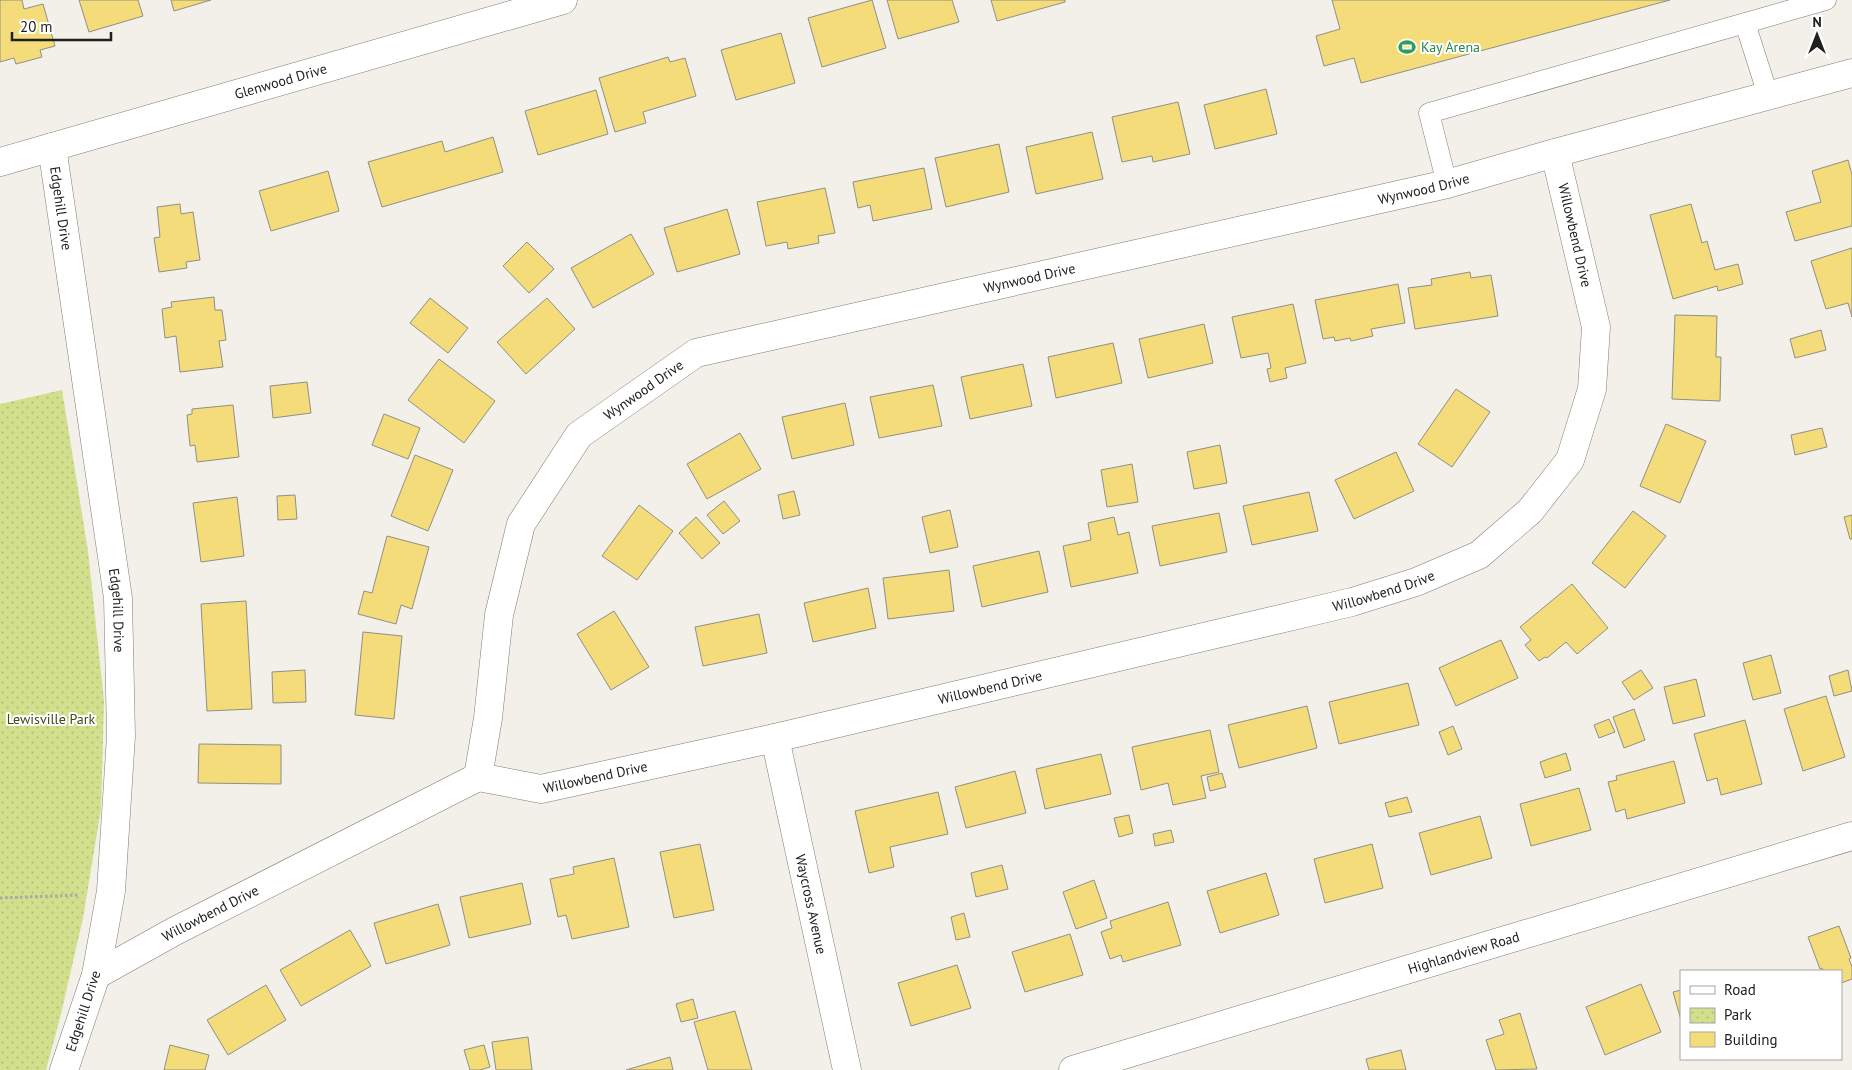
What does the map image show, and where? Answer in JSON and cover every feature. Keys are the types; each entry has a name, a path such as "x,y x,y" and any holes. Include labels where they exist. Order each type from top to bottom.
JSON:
{"street":[{"name":"Glenwood Drive","path":"0,162 563,0"},
{"name":"Wynwood Drive","path":"478,777 488,718 499,615 521,524 579,435 696,353 1447,184 1852,73"},
{"name":"Edgehill Drive","path":"52,147 118,598 121,736 110,893 96,975 64,1070"},
{"name":"Willowbend Drive","path":"96,975 175,931 478,777 541,789 775,738 1352,602 1416,582 1479,555 1530,511 1570,460 1592,389 1596,327 1555,153"},
{"name":"Waycross Avenue","path":"775,738 848,1070"},
{"name":"Highlandview Road","path":"1073,1070 1852,836"}],"lane":[{"path":"1447,184 1429,113 1826,0"},
{"path":"1745,23 1768,95"}],"path":[{"path":"0,898 110,893"}],"green space":[{"name":"Lewisville Park","path":"62,390 88,551 104,701 101,809 83,918 46,1070 0,1070 0,404"}],"building":[{"path":"0,0 22,0 24,9 43,4 55,46 40,50 42,57 16,64 14,58 0,62"},
{"path":"79,0 138,0 143,16 89,32"},
{"path":"171,0 211,0 174,11"},
{"path":"872,0 886,48 822,67 808,18"},
{"path":"887,0 952,0 959,22 898,39"},
{"path":"991,0 1065,0 1065,2 997,21"},
{"name":"Kay Arena","path":"1332,0 1670,0 1361,83 1354,58 1324,66 1316,36 1340,29"},
{"path":"781,33 795,83 736,100 721,50"},
{"path":"668,57 670,62 685,58 696,96 643,112 646,123 615,132 599,78"},
{"path":"1266,89 1277,134 1215,149 1204,105"},
{"path":"596,90 608,134 538,155 525,111"},
{"path":"1178,102 1190,154 1153,162 1152,156 1122,162 1112,117"},
{"path":"1092,132 1103,179 1036,194 1026,147"},
{"path":"493,137 503,172 382,207 368,162 442,141 445,152"},
{"path":"999,144 1009,192 946,207 935,158"},
{"path":"1848,160 1852,175 1852,226 1795,241 1786,212 1821,202 1812,171"},
{"path":"924,168 932,209 873,221 870,205 858,208 853,182"},
{"path":"328,171 339,211 271,231 259,191"},
{"path":"825,188 835,233 818,236 819,243 788,249 787,242 766,246 757,202"},
{"path":"180,204 181,214 193,212 200,260 186,262 187,268 159,272 154,238 160,237 157,207"},
{"path":"1691,204 1702,243 1707,241 1715,270 1738,264 1743,284 1718,291 1717,286 1673,299 1650,215"},
{"path":"727,209 740,254 677,272 664,228"},
{"path":"631,234 654,274 593,308 571,268"},
{"path":"527,242 554,269 529,293 503,266"},
{"path":"1852,248 1852,317 1848,303 1826,309 1811,261"},
{"path":"1470,272 1471,278 1491,275 1498,316 1415,329 1408,288 1432,285 1431,279"},
{"path":"1398,284 1405,323 1371,329 1373,336 1351,341 1350,338 1335,341 1334,337 1323,339 1315,300"},
{"path":"214,297 215,310 222,310 226,340 219,341 223,367 180,372 176,336 165,338 162,309 172,307 171,302"},
{"path":"430,298 468,328 448,353 410,323"},
{"path":"547,298 575,329 526,374 497,342"},
{"path":"1293,304 1306,363 1285,368 1287,378 1270,382 1267,369 1271,368 1268,353 1241,358 1232,317"},
{"path":"1675,315 1717,316 1716,357 1721,357 1720,401 1672,399"},
{"path":"1204,324 1213,363 1148,378 1139,339"},
{"path":"1821,330 1826,350 1795,358 1790,339"},
{"path":"1113,343 1122,383 1056,398 1048,357"},
{"path":"439,359 495,401 464,443 408,400"},
{"path":"1023,364 1032,406 970,419 961,377"},
{"path":"307,382 311,413 273,418 270,386"},
{"path":"933,385 942,426 879,438 870,397"},
{"path":"1456,389 1490,412 1452,467 1418,444"},
{"path":"845,403 854,445 792,459 782,417"},
{"path":"233,405 239,457 197,462 195,445 190,446 187,415 192,414 192,409"},
{"path":"384,414 420,428 408,459 372,445"},
{"path":"1666,424 1706,441 1680,503 1640,486"},
{"path":"1822,428 1827,447 1795,455 1791,435"},
{"path":"740,433 761,469 707,499 687,464"},
{"path":"1220,445 1227,483 1194,489 1187,452"},
{"path":"1396,452 1414,491 1354,519 1335,480"},
{"path":"415,455 453,470 428,531 391,516"},
{"path":"1132,464 1138,502 1107,507 1101,470"},
{"path":"794,491 800,515 783,519 778,495"},
{"path":"1309,492 1318,531 1252,545 1243,506"},
{"path":"295,495 297,519 278,520 277,496"},
{"path":"237,497 244,556 201,562 193,503"},
{"path":"724,501 740,521 723,534 707,515"},
{"path":"639,505 673,531 637,580 602,556"},
{"path":"950,510 958,547 930,553 922,517"},
{"path":"1633,511 1666,536 1625,588 1592,563"},
{"path":"1219,513 1227,552 1160,566 1152,526"},
{"path":"1852,515 1852,539 1850,539 1844,517"},
{"path":"696,517 720,543 702,559 679,533"},
{"path":"1114,517 1118,535 1129,532 1138,573 1071,587 1063,546 1091,540 1088,523"},
{"path":"387,536 429,547 412,609 401,605 396,624 358,614 364,591 372,593"},
{"path":"1039,551 1048,592 982,607 973,566"},
{"path":"949,570 954,611 888,619 883,578"},
{"path":"1572,584 1608,628 1577,654 1566,642 1547,658 1545,657 1539,661 1525,645 1531,640 1520,627"},
{"path":"868,588 876,628 813,642 804,603"},
{"path":"246,601 252,709 207,711 201,604"},
{"path":"614,611 649,667 611,690 577,634"},
{"path":"759,614 767,653 703,666 695,627"},
{"path":"363,632 402,636 394,719 355,715"},
{"path":"1501,640 1518,678 1456,706 1439,668"},
{"path":"1771,655 1781,693 1753,700 1743,663"},
{"path":"305,670 306,702 273,703 272,672"},
{"path":"1641,670 1653,688 1634,700 1622,682"},
{"path":"1848,670 1852,691 1834,696 1829,676"},
{"path":"1696,679 1705,716 1673,724 1664,687"},
{"path":"1408,683 1419,725 1339,744 1329,702"},
{"path":"1826,696 1845,757 1803,771 1784,709"},
{"path":"1307,706 1317,748 1239,768 1228,725"},
{"path":"1634,709 1645,740 1624,748 1613,717"},
{"path":"1609,719 1615,732 1599,738 1594,725"},
{"path":"1745,720 1762,784 1721,795 1717,778 1707,781 1694,734"},
{"path":"1453,726 1462,749 1448,755 1439,732"},
{"path":"1210,730 1219,772 1201,776 1206,798 1173,805 1168,783 1141,790 1132,747"},
{"path":"199,744 281,745 281,784 198,783"},
{"path":"1566,753 1571,770 1545,778 1540,762"},
{"path":"1101,754 1111,794 1045,809 1036,769"},
{"path":"1674,761 1685,803 1627,819 1625,809 1616,812 1608,782 1617,780 1616,776"},
{"path":"1015,771 1026,813 966,828 955,787"},
{"path":"1222,773 1226,787 1210,791 1207,777"},
{"path":"1579,788 1591,830 1531,846 1520,804"},
{"path":"938,792 948,834 890,847 894,867 869,873 855,811"},
{"path":"1407,797 1412,812 1389,817 1385,803"},
{"path":"1129,815 1133,833 1119,837 1114,818"},
{"path":"1480,816 1492,858 1431,875 1419,833"},
{"path":"1171,830 1174,842 1155,846 1153,834"},
{"path":"700,844 714,910 674,918 660,852"},
{"path":"1372,844 1383,888 1325,903 1314,859"},
{"path":"614,858 629,927 572,939 566,915 558,917 550,879 574,874 573,867"},
{"path":"1002,865 1008,889 976,897 971,873"},
{"path":"1266,873 1279,915 1220,933 1207,891"},
{"path":"1094,880 1107,918 1076,929 1063,892"},
{"path":"522,883 531,924 469,938 460,897"},
{"path":"1168,902 1181,945 1123,962 1121,955 1110,959 1101,932 1112,928 1110,921"},
{"path":"438,904 450,945 386,964 374,923"},
{"path":"964,913 970,937 956,940 951,917"},
{"path":"1839,926 1851,958 1849,959 1852,967 1852,979 1842,983 1842,970 1820,969 1808,937"},
{"path":"350,930 371,966 301,1006 280,970"},
{"path":"1070,934 1083,975 1025,992 1012,952"},
{"path":"957,965 971,1008 911,1026 898,983"},
{"path":"1641,984 1661,1032 1605,1055 1586,1007"},
{"path":"266,985 286,1020 228,1055 207,1020"},
{"path":"1680,990 1680,1016 1673,992"},
{"path":"693,999 698,1018 681,1022 676,1004"},
{"path":"735,1011 752,1070 708,1070 694,1022"},
{"path":"1520,1013 1537,1069 1496,1070 1486,1040 1504,1034 1499,1020"},
{"path":"528,1037 532,1070 496,1070 492,1042"},
{"path":"170,1045 209,1055 205,1070 164,1070"},
{"path":"484,1045 490,1067 470,1070 464,1050"},
{"path":"1401,1050 1406,1070 1369,1070 1366,1059"},
{"path":"670,1057 673,1070 626,1070"}],"place":[{"name":"Kay Arena","path":"1407,47"}]}
